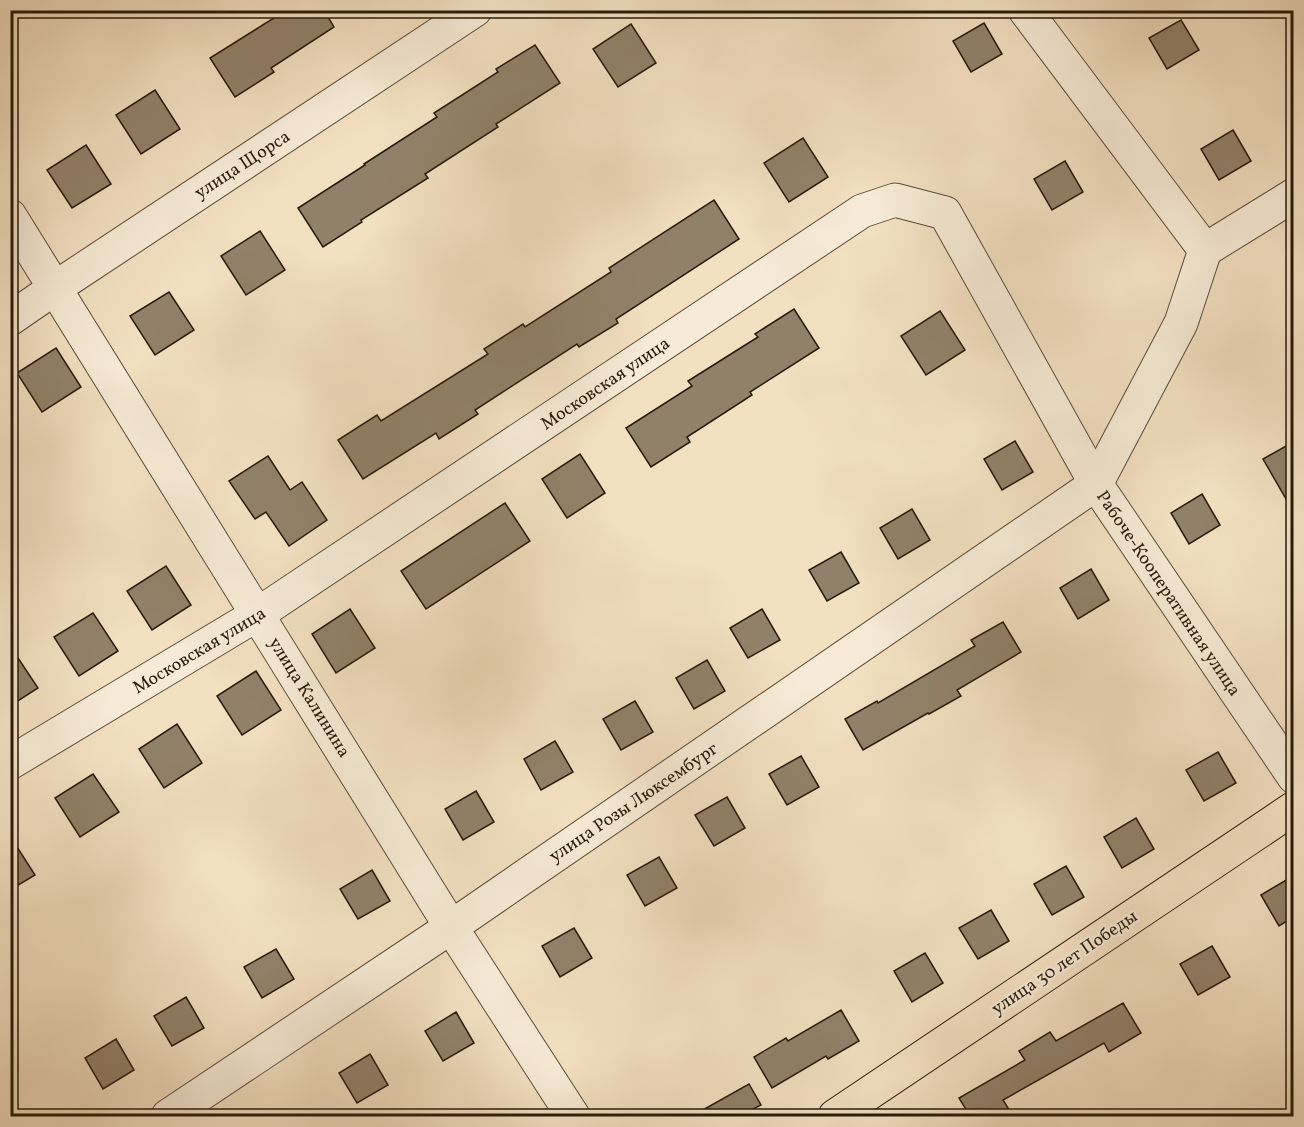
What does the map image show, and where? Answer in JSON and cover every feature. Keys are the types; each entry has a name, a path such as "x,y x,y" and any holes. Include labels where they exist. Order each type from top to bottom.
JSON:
{"main road":[{"name":"улица 30 лет Победы","path":"835,1116 1293,808"}],"street":[{"name":"улица Щорса","path":"10,319 475,10"},
{"path":"1025,10 1206,249 1293,195"},
{"name":"Московская улица","path":"10,763 258,614 862,211 896,200 945,213 1096,484"},
{"name":"улица Калинина","path":"10,216 451,927 573,1116"},
{"name":"Рабоче-Кооперативная улица","path":"1206,249 1180,323 1096,484 1293,777"},
{"name":"улица Розы Люксембург","path":"168,1116 451,927 1096,484"}],"building":[{"path":"269,10 324,10 334,27 271,68 274,72 235,97 210,58 274,18"},
{"path":"1181,20 1199,50 1167,69 1149,38"},
{"path":"984,23 1002,54 971,72 953,41"},
{"path":"631,24 656,63 618,87 593,49"},
{"path":"535,45 560,83 496,124 498,127 425,174 428,178 323,247 298,208 437,117 434,113 498,72 496,69"},
{"path":"155,90 180,129 141,154 116,115"},
{"path":"1233,130 1251,161 1219,180 1201,149"},
{"path":"803,138 828,177 789,202 764,163"},
{"path":"86,145 111,184 72,208 47,170"},
{"path":"1065,161 1083,192 1052,210 1034,179"},
{"path":"714,200 739,239 616,319 618,323 579,347 577,344 475,410 478,414 439,439 436,433 363,479 338,440 377,415 381,421 488,354 484,349 523,324 525,327 611,272 609,268"},
{"path":"260,231 285,270 246,295 221,256"},
{"path":"169,292 194,330 155,355 130,316"},
{"path":"794,309 819,348 750,392 752,395 687,437 690,442 651,467 626,428 692,386 688,381 758,337 755,334"},
{"path":"940,311 965,350 926,375 901,336"},
{"path":"56,348 81,387 42,412 17,373"},
{"path":"1015,441 1033,472 1002,490 984,459"},
{"path":"1293,442 1293,511 1263,459"},
{"path":"580,454 605,493 567,518 542,479"},
{"path":"268,456 290,490 302,482 327,520 289,546 266,512 255,519 229,481"},
{"path":"1202,494 1220,525 1189,544 1171,513"},
{"path":"505,503 530,541 426,609 401,571"},
{"path":"912,509 930,540 898,559 880,528"},
{"path":"841,552 859,583 827,601 809,570"},
{"path":"166,566 191,605 152,630 127,591"},
{"path":"1091,569 1109,600 1078,619 1060,588"},
{"path":"350,609 375,648 336,673 312,634"},
{"path":"762,609 780,640 748,658 730,628"},
{"path":"93,613 118,651 79,676 54,637"},
{"path":"1003,622 1021,652 957,690 961,696 863,750 845,719 877,701 878,703 975,646 971,640"},
{"path":"10,646 38,688 10,706"},
{"path":"707,660 725,691 694,709 676,678"},
{"path":"256,671 281,710 242,735 217,696"},
{"path":"635,701 653,732 621,750 603,719"},
{"path":"177,724 202,763 164,788 139,749"},
{"path":"555,741 573,772 541,790 524,759"},
{"path":"1218,752 1236,783 1204,801 1186,770"},
{"path":"801,756 819,787 787,805 769,774"},
{"path":"93,774 119,812 80,837 55,798"},
{"path":"476,791 494,822 463,840 445,809"},
{"path":"727,797 745,828 714,846 695,815"},
{"path":"1136,818 1154,849 1122,868 1104,837"},
{"path":"10,836 35,875 10,890"},
{"path":"659,857 677,888 645,906 627,875"},
{"path":"1066,866 1084,897 1052,915 1034,884"},
{"path":"372,870 390,901 358,919 340,889"},
{"path":"1293,876 1293,917 1279,926 1261,895"},
{"path":"991,910 1009,941 978,959 959,928"},
{"path":"574,928 592,958 560,977 542,946"},
{"path":"1212,946 1230,977 1198,995 1180,964"},
{"path":"276,949 294,979 262,998 244,967"},
{"path":"925,953 943,983 912,1002 894,971"},
{"path":"186,997 204,1028 172,1046 154,1016"},
{"path":"1123,1003 1141,1033 1109,1052 1104,1043 1003,1100 1013,1116 970,1116 959,1098 1025,1060 1019,1051 1050,1032 1056,1041"},
{"path":"841,1010 859,1041 828,1059 826,1056 772,1088 754,1057 786,1038 788,1041"},
{"path":"456,1012 474,1043 443,1061 425,1031"},
{"path":"116,1039 134,1070 103,1089 85,1058"},
{"path":"370,1054 388,1085 357,1103 339,1073"},
{"path":"749,1084 761,1105 740,1116 692,1116"}]}
